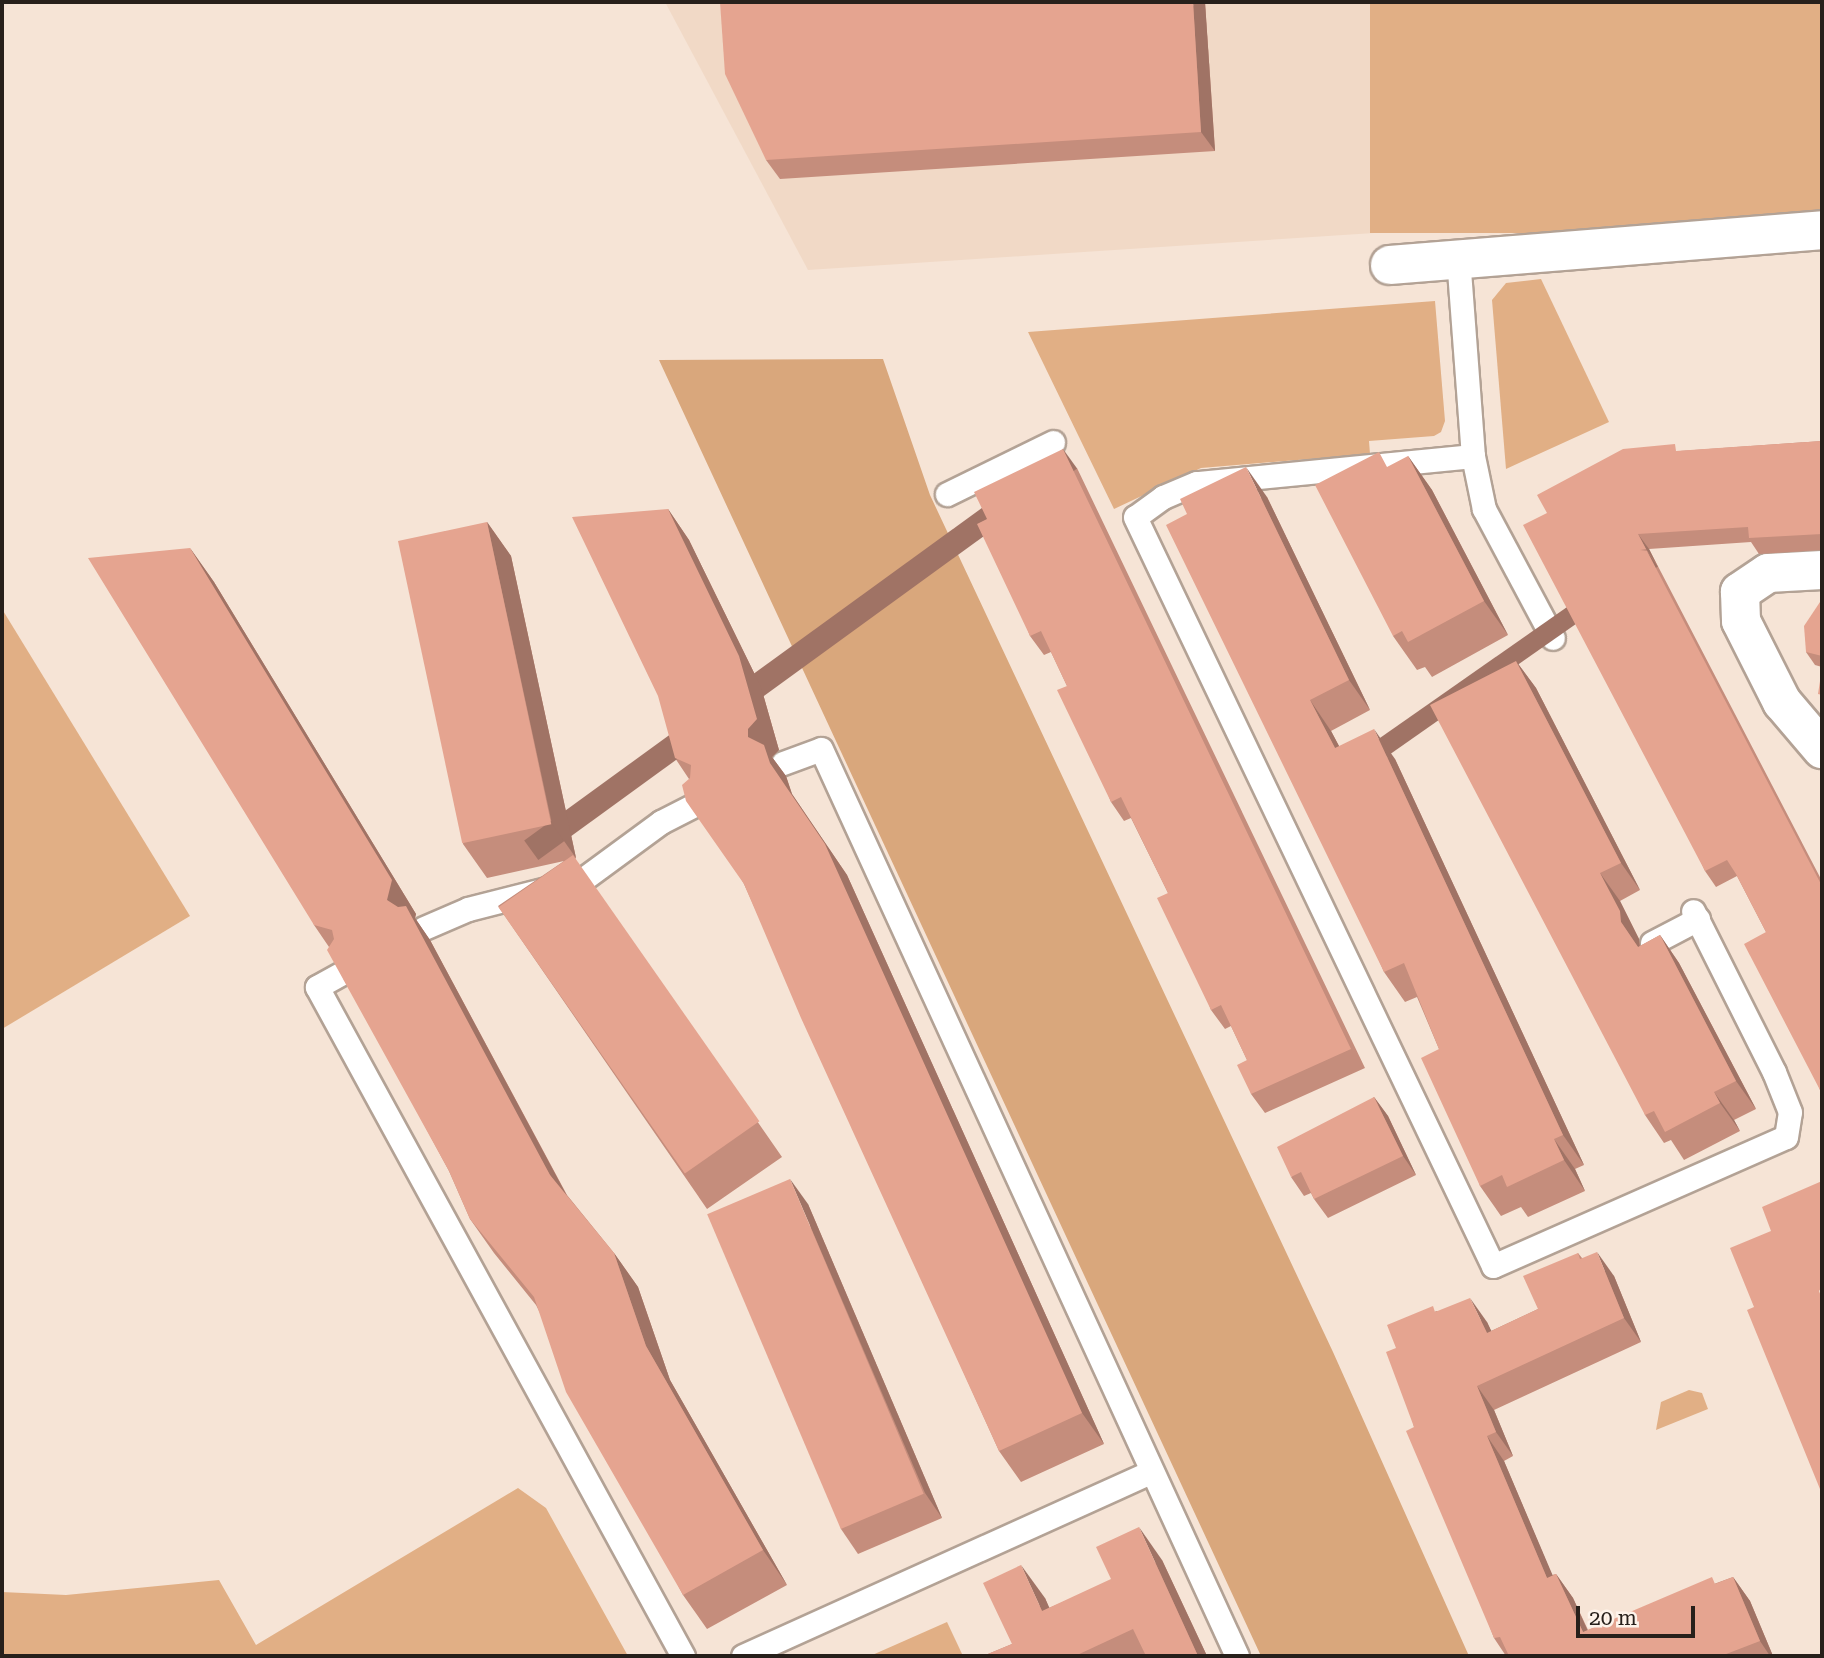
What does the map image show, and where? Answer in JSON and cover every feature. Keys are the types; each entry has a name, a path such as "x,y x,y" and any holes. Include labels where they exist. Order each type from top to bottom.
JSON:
{"street":[{"path":"1390,265 1458,257 1822,230"},
{"path":"1822,570 1768,573 1740,592 1741,621 1782,702 1822,750"}],"lane":[{"path":"1458,257 1474,456 1484,509 1553,638"},
{"path":"947,494 1053,442"},
{"path":"1474,456 1196,483 1163,497 1135,517 1493,1266 1786,1137 1790,1112 1774,1072 1696,915 1652,943"},
{"path":"783,763 821,749 1237,1656"},
{"path":"424,928 468,909 582,880 662,822 700,802"},
{"path":"344,972 317,987 683,1656"},
{"path":"743,1656 1151,1472"}],"shaded area":[{"path":"665,2 1370,2 1374,233 808,270"},
{"path":"1370,2 1822,2 1822,233 1370,233"},
{"path":"1541,279 1609,422 1506,469 1492,300 1506,283"},
{"path":"1435,301 1445,421 1441,432 1434,436 1369,441 1370,454 1201,468 1114,509 1028,332"},
{"path":"883,359 930,495 1333,1352 1469,1656 1261,1656 659,360"},
{"path":"2,609 190,916 2,1029"},
{"path":"1689,1390 1702,1393 1708,1409 1656,1430 1661,1402"},
{"path":"518,1488 546,1508 628,1656 2,1656 2,1592 66,1595 219,1580 256,1645"},
{"path":"947,1622 963,1656 870,1656"}],"building":[{"path":"720,2 1193,2 1201,132 766,160 725,74"},
{"path":"1822,441 1822,534 1749,538 1748,527 1638,534 1646,549 1640,550 1647,551 1822,886 1820,1090 1744,944 1766,932 1736,874 1727,860 1705,871 1523,525 1547,513 1537,495 1623,449 1675,444 1676,451"},
{"path":"1063,449 1351,1049 1251,1094 1237,1065 1247,1060 1221,1005 1211,1010 1157,898 1168,893 1121,797 1111,802 1057,690 1067,686 1041,631 1030,636 977,524 987,519 974,492"},
{"path":"1379,452 1387,467 1408,456 1484,601 1408,642 1402,631 1393,636 1315,485"},
{"path":"1246,467 1349,680 1310,700 1335,748 1374,729 1563,1135 1554,1139 1564,1160 1507,1187 1502,1175 1480,1186 1421,1058 1439,1049 1404,963 1384,972 1166,525 1187,514 1180,499"},
{"path":"668,509 739,656 757,719 748,729 748,737 764,745 770,763 825,844 1082,1413 999,1451 801,1018 744,884 686,801 682,785 690,778 691,765 675,758 658,696 572,517"},
{"path":"487,522 551,824 462,843 398,541"},
{"path":"190,548 392,880 387,900 398,907 406,906 550,1175 614,1253 646,1346 763,1550 683,1595 566,1392 534,1297 470,1219 449,1171 327,950 334,939 332,930 314,925 88,558"},
{"path":"1822,599 1822,656 1806,652 1804,626"},
{"path":"1516,661 1621,863 1600,873 1620,911 1621,922 1638,947 1660,935 1736,1081 1714,1092 1720,1103 1665,1132 1654,1111 1645,1115 1430,705"},
{"path":"1822,668 1822,695 1818,694"},
{"path":"573,855 759,1121 685,1173 498,907"},
{"path":"1374,1097 1403,1156 1314,1199 1301,1172 1291,1177 1277,1147"},
{"path":"790,1179 924,1494 841,1529 707,1214"},
{"path":"1822,1181 1822,1287 1819,1291 1822,1299 1822,1494 1747,1310 1754,1307 1730,1248 1771,1231 1762,1207"},
{"path":"1597,1252 1624,1318 1477,1386 1496,1432 1487,1436 1547,1578 1556,1574 1583,1632 1712,1577 1715,1584 1733,1577 1760,1641 1721,1656 1509,1656 1500,1637 1494,1638 1406,1431 1414,1427 1386,1352 1396,1348 1387,1325 1433,1306 1435,1312 1470,1298 1487,1333 1538,1309 1523,1276 1578,1253 1580,1259"},
{"path":"1139,1527 1198,1656 1146,1656 1133,1629 1075,1656 983,1656 1012,1644 983,1583 1021,1565 1042,1611 1111,1579 1096,1547"}]}
